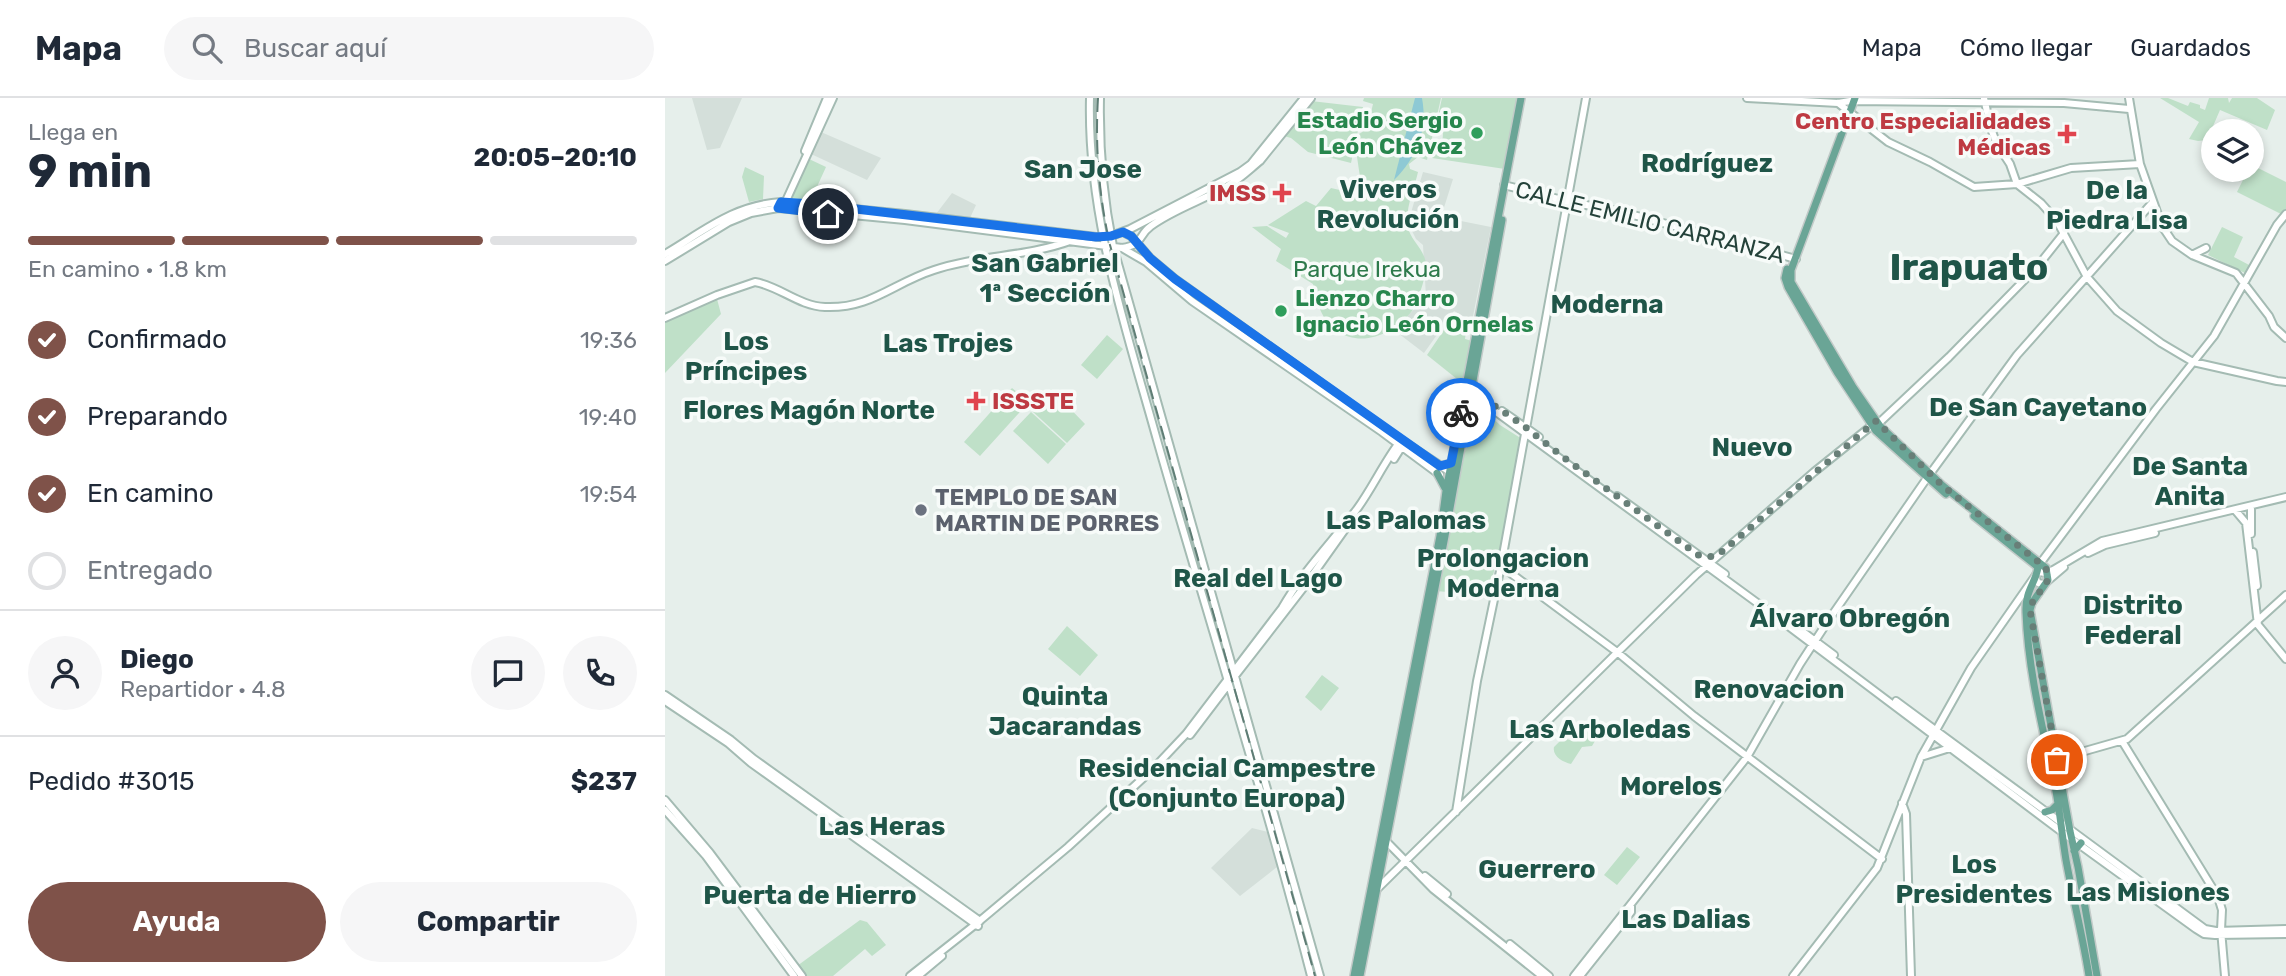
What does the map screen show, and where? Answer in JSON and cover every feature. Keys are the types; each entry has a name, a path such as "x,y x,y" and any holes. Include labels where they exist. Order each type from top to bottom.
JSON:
{"main road":[{"path":"1360,976 1446,491 1452,477 1451,463 1468,389 1522,98"},
{"path":"1853,100 1794,258 1791,282 1876,424 1929,476 2038,570"},
{"path":"1383,839 1452,477 1468,409 1468,389"},
{"path":"1468,409 1477,402 1486,403"},
{"path":"1446,491 1439,470 1451,463"},
{"path":"2038,570 2046,568 2048,577 2030,610 2057,760 2066,831 2090,955 2097,976"},
{"path":"2038,570 2028,591 2025,611 2032,672 2057,805 2078,867 2090,955 2089,976"},
{"path":"2045,812 2057,805"},
{"path":"2074,851 2081,844"},
{"path":"1354,976 1373,893"}],"street":[{"path":"782,205 827,98"},
{"path":"782,205 833,98"},
{"path":"1090,98 1090,131 1103,241 1225,683 1311,976"},
{"path":"1100,98 1103,184 1113,246 1320,976"},
{"path":"1275,137 1304,98"},
{"path":"1116,256 1122,248 1137,243 1150,226 1228,183 1251,164 1311,98"},
{"path":"1456,812 1477,681 1586,98"},
{"path":"1747,98 1838,103 1853,100 2064,103 2129,109"},
{"path":"2129,98 2140,164 2162,226 2172,241 2192,255 2236,273 2269,316 2274,327 2286,338"},
{"path":"1985,101 1991,129 2010,164 2017,184 2041,203 2057,221 2087,277 2117,311 2193,362 2286,382"},
{"path":"1838,103 1888,142 1970,185 1992,187 2017,184 2071,168 2140,164"},
{"name":"CALLE EMILIO CARRANZA","path":"1506,185 1626,213 1794,258"},
{"path":"1574,976 1630,912 1747,758 1814,643 1929,476 2017,355 2152,202"},
{"path":"665,254 743,208 762,203 1103,241 1146,262 1401,444 1452,477"},
{"path":"665,261 729,222 782,205 1072,240 1103,241 1186,205"},
{"path":"1793,976 1877,868 1921,757 1972,668 2038,570 2214,336 2277,225 2285,216"},
{"path":"1123,232 1131,236 1165,275"},
{"path":"1373,893 1695,576 1914,391 2037,267 2064,233"},
{"path":"1143,237 1145,253"},
{"path":"665,318 755,282 813,306 856,305 932,270 1072,240"},
{"path":"2192,255 2206,248"},
{"path":"1468,389 1486,403 1525,425 1715,572 1814,643"},
{"path":"1468,389 1525,425 1535,439 1696,556 1718,555"},
{"path":"1523,445 1528,440 1535,439"},
{"path":"1235,673 1292,591 1356,510 1401,444"},
{"path":"910,976 979,924 1154,768 1186,734 1213,696 1235,673 1311,577 1401,444"},
{"path":"2239,511 2286,499"},
{"path":"2046,573 2113,538 2286,499"},
{"path":"2251,509 2260,629 2286,659"},
{"path":"2239,511 2250,521"},
{"path":"2239,511 2246,523 2259,620 2286,653"},
{"path":"2038,570 2041,584 2083,553"},
{"path":"1695,576 1698,567 1696,556"},
{"path":"1707,565 2196,929 2204,934 2286,929"},
{"path":"1500,566 1617,652 1747,758 1882,859"},
{"path":"1695,576 1715,572"},
{"path":"2057,760 2122,741 2286,595"},
{"path":"1203,629 1213,637"},
{"path":"1227,648 1236,654 1246,655"},
{"path":"918,976 1151,777 1207,714 1225,683"},
{"path":"665,695 979,924"},
{"path":"1207,714 1213,696"},
{"path":"665,701 950,902"},
{"path":"2122,741 2218,897 2222,910 2225,976"},
{"path":"1921,757 1954,747 2045,812 2081,844 2109,862"},
{"path":"665,800 711,853 801,976"},
{"path":"1902,803 1906,814 1911,976"},
{"path":"665,810 706,856 794,976"},
{"path":"1383,839 1433,889 1542,976"},
{"path":"1405,860 1549,976"},
{"path":"2221,932 2286,934"},
{"path":"1580,976 1607,938"}],"shaded area":[{"path":"692,98 742,98 720,148 707,150"},
{"path":"821,132 881,158 867,180 811,154"},
{"path":"1423,172 1453,179 1441,217 1491,227 1472,321 1454,311 1424,353 1394,330 1426,297 1423,245 1411,229 1410,216"},
{"path":"952,193 976,205 970,218 936,214"},
{"path":"1252,828 1268,832 1277,867 1240,896 1211,868"}],"green space":[{"name":"Parque Irekua","path":"1364,98 1441,98 1427,160 1418,157 1409,164 1410,169 1418,172 1408,209 1407,224 1426,264 1418,298 1405,319 1387,332 1357,338 1337,331 1327,322 1313,284 1276,261 1281,249 1252,227 1267,226 1286,238 1289,233 1268,225 1306,201 1316,206 1331,188 1344,191 1361,184 1356,150 1359,134 1367,129 1373,104 1363,101"},
{"name":"Estadio Sergio León Chávez","path":"1442,98 1518,98 1505,169 1432,158 1442,145 1443,134 1437,121"},
{"path":"2160,98 2168,98 2188,106 2190,102 2205,110 2209,98 2228,98 2229,103 2232,98 2257,98 2275,110 2267,130 2264,129 2264,119 2241,119 2220,110 2216,119 2201,119 2201,141 2189,139 2199,122"},
{"path":"1311,101 1363,107 1351,163 1308,152 1291,138 1284,136"},
{"path":"809,159 826,167 811,200 790,198"},
{"path":"745,167 764,176 763,199 749,202 742,177"},
{"path":"2264,171 2286,182 2286,209 2281,214 2237,192 2242,182 2264,182"},
{"path":"2222,227 2243,237 2234,257 2251,266 2247,274 2208,255"},
{"path":"717,299 721,314 665,373 665,323 675,316"},
{"path":"1454,315 1467,324 1465,339 1472,341 1462,383 1427,355"},
{"path":"1107,335 1123,349 1097,379 1081,365"},
{"path":"1012,388 1029,402 980,456 964,442"},
{"path":"1051,389 1085,424 1067,443 1032,411"},
{"path":"1477,408 1483,409 1500,425 1522,439 1504,535 1493,575 1493,600 1436,591 1443,572 1457,473 1467,446 1469,419"},
{"path":"1031,412 1066,444 1048,464 1013,431"},
{"path":"1067,626 1098,655 1080,676 1048,649"},
{"path":"1322,675 1339,688 1321,711 1305,697"},
{"path":"1591,723 1600,731 1593,738 1595,741 1592,746 1582,747 1571,764 1556,756 1554,747 1563,738 1573,741"},
{"path":"1627,847 1640,857 1617,885 1604,875"},
{"path":"860,920 867,922 886,945 872,956 865,949 833,976 804,976 797,966"}],"water":[{"path":"1415,98 1422,98 1422,132 1415,152 1394,180"}],"railway":[{"path":"1098,98 1099,172 1110,245 1315,976"}],"way so far":[{"path":"1461,413 1466,386 1698,555 1708,557 1718,555 1876,421 1943,486 2046,568 2048,580 2030,610 2057,760"}],"place":[{"name":"Estadio Sergio León Chávez","path":"1477,133"},
{"name":"Centro Especialidades Médicas","path":"2067,134"},
{"name":"IMSS","path":"1282,193"},
{"name":"Lienzo Charro Ignacio León Ornelas","path":"1281,311"},
{"name":"ISSSTE","path":"976,401"},
{"name":"TEMPLO DE SAN MARTIN DE PORRES","path":"921,510"}],"district":[{"name":"Rodríguez","path":"1707,163"},
{"name":"San Jose","path":"1083,169"},
{"name":"Viveros Revolución","path":"1388,204"},
{"name":"De la Piedra Lisa","path":"2117,205"},
{"name":"Irapuato","path":"1969,267"},
{"name":"San Gabriel 1ª Sección","path":"1045,278"},
{"name":"Moderna","path":"1607,304"},
{"name":"Las Trojes","path":"948,343"},
{"name":"Los Príncipes","path":"746,356"},
{"name":"De San Cayetano","path":"2038,407"},
{"name":"Flores Magón Norte","path":"809,410"},
{"name":"Nuevo","path":"1752,447"},
{"name":"De Santa Anita","path":"2190,481"},
{"name":"Las Palomas","path":"1406,520"},
{"name":"Prolongacion Moderna","path":"1503,572"},
{"name":"Real del Lago","path":"1258,578"},
{"name":"Álvaro Obregón","path":"1850,618"},
{"name":"Distrito Federal","path":"2133,620"},
{"name":"Renovacion","path":"1769,689"},
{"name":"Quinta Jacarandas","path":"1065,711"},
{"name":"Las Arboledas","path":"1600,729"},
{"name":"Residencial Campestre (Conjunto Europa)","path":"1227,783"},
{"name":"Morelos","path":"1671,786"},
{"name":"Las Heras","path":"882,826"},
{"name":"Guerrero","path":"1537,869"},
{"name":"Los Presidentes","path":"1974,879"},
{"name":"Las Misiones","path":"2148,892"},
{"name":"Puerta de Hierro","path":"810,895"},
{"name":"Las Dalias","path":"1686,919"}],"route":[{"path":"828,214 778,208 781,202 813,204 861,212 1096,237 1123,232 1131,236 1150,258 1175,279 1440,466 1445,467 1451,463 1461,413"}]}
